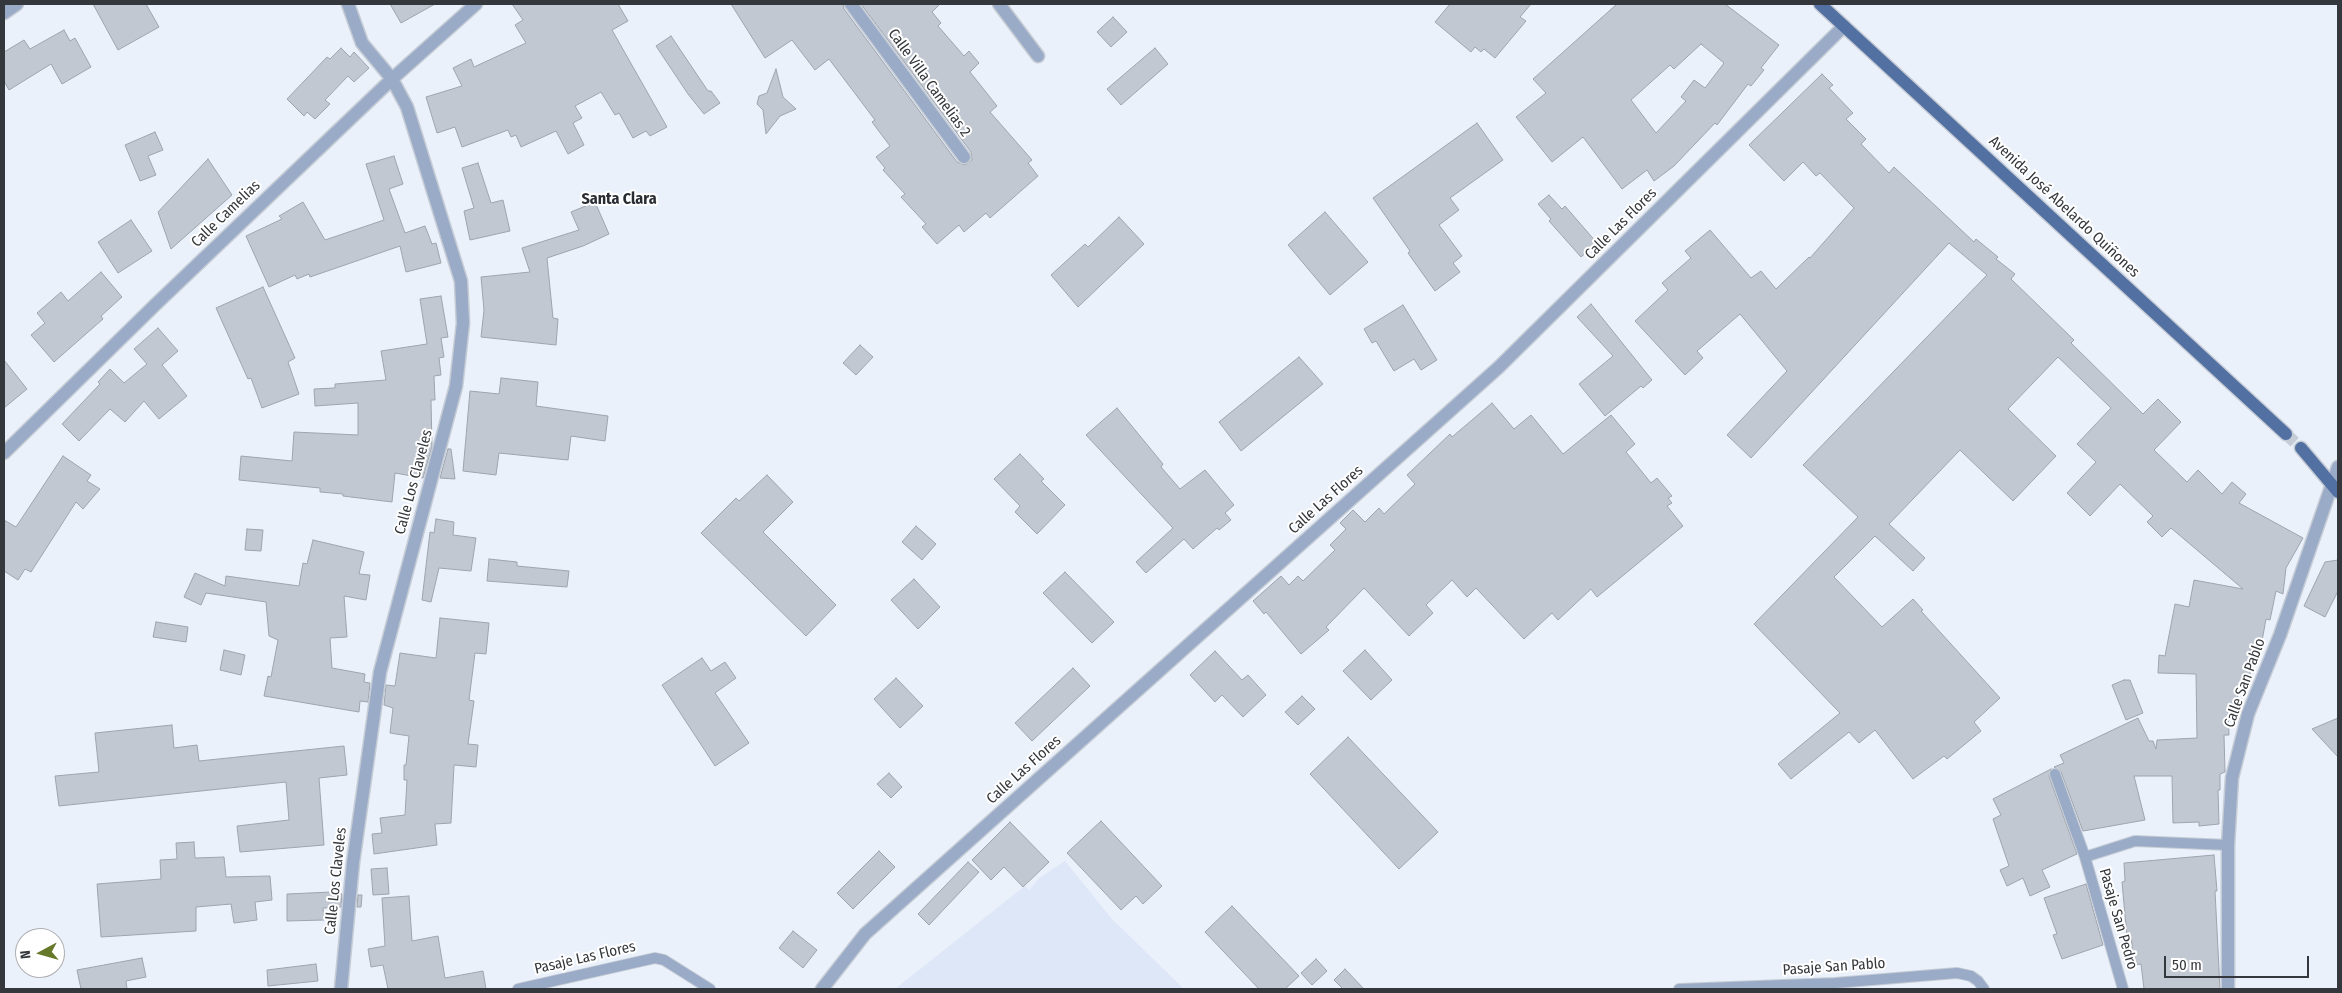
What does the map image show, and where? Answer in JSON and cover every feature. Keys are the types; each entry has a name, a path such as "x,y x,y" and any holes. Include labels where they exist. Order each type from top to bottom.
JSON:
{"main road":[{"name":"Avenida José Abelardo Quiñones","path":"1820,4 2286,434"},
{"path":"2301,448 2335,488"}],"street":[{"path":"4,12 17,4"},
{"name":"Calle Los Claveles","path":"341,989 353,863 380,672 456,386 463,323 461,280 407,107 392,79 362,43 348,4"},
{"name":"Calle Camelias","path":"4,453 162,298 392,79 476,4"},
{"name":"Calle Villa Camelias 2","path":"851,4 964,157"},
{"path":"999,4 1038,56"},
{"name":"Calle Las Flores","path":"822,989 865,934 1499,367 1844,26"},
{"name":"Calle San Pablo","path":"2228,989 2228,845 2232,778 2248,714 2335,488 2338,467"}],"lane":[{"name":"Pasaje San Pedro","path":"2055,774 2085,857 2122,989"},
{"name":"Pasaje San Pedro","path":"2085,857 2135,841 2228,845"},
{"name":"Pasaje Las Flores","path":"518,989 655,958 664,960 710,989"},
{"name":"Pasaje San Pablo","path":"1679,989 1836,986 1957,973 1971,976 1984,989"}],"shaded area":[{"path":"1065,861 1112,919 1184,989 895,989 1025,886 1029,890 1039,878"}],"building":[{"path":"93,4 146,4 159,27 118,50"},
{"path":"390,4 435,4 401,23"},
{"path":"512,4 618,4 628,21 612,30 667,127 650,136 646,131 633,138 619,113 615,115 601,92 575,106 582,118 573,123 584,145 568,154 556,131 521,147 516,135 511,137 508,130 462,147 455,127 437,133 426,97 462,86 453,68 471,59 474,67 526,43 515,25 523,20"},
{"path":"731,4 843,4 844,9 957,162 965,165 972,160 971,152 861,4 940,4 932,12 941,23 938,26 964,56 969,51 979,63 970,72 997,106 990,112 1032,160 1028,163 1038,176 990,218 986,213 964,232 959,225 937,244 922,227 926,224 901,197 905,194 883,170 885,168 876,157 890,146 872,122 875,120 829,59 815,70 792,40 765,58"},
{"path":"1450,4 1531,4 1520,17 1526,21 1495,58 1484,49 1481,52 1475,47 1471,52 1435,22"},
{"path":"1617,4 1725,4 1779,45 1761,68 1764,70 1751,86 1748,84 1717,125 1715,123 1674,166 1654,181 1647,170 1622,189 1583,137 1552,162 1516,117 1546,93 1533,79","holes":["1701,44 1724,63 1705,88 1694,80 1681,97 1686,101 1656,133 1631,100 1670,65 1674,69"]},
{"path":"1113,17 1127,32 1111,47 1097,32"},
{"path":"64,30 70,41 75,38 91,67 62,84 51,64 9,90 4,81 4,52 24,40 30,49"},
{"path":"671,36 708,91 711,91 720,103 704,114 688,94 656,46"},
{"path":"341,48 350,57 354,52 369,68 354,82 348,76 325,100 330,104 315,119 307,112 304,116 287,99 327,57 330,59"},
{"path":"1155,48 1168,64 1121,105 1107,89"},
{"path":"776,69 783,97 796,109 780,116 766,134 763,110 757,104 759,96 767,93"},
{"path":"1822,74 1833,85 1829,88 1853,113 1846,119 1866,139 1861,144 1889,173 1894,167 1974,242 1976,239 1998,257 1996,259 2015,274 2011,279 2074,340 2071,343 2143,414 2158,399 2181,422 2154,450 2187,482 2198,470 2222,494 2232,482 2246,494 2239,503 2303,538 2286,568 2283,594 2276,591 2270,620 2266,619 2260,652 2251,650 2250,676 2245,676 2244,692 2238,691 2237,709 2228,708 2229,735 2224,735 2225,772 2220,774 2220,790 2218,790 2219,824 2199,826 2199,822 2173,823 2172,776 2134,776 2145,820 2083,831 2061,772 2054,767 2064,763 2060,755 2138,718 2149,741 2153,741 2156,749 2157,740 2197,738 2196,674 2158,673 2159,655 2165,656 2175,604 2189,607 2194,580 2243,589 2171,528 2162,537 2147,522 2153,516 2120,484 2090,516 2067,493 2096,462 2077,444 2111,408 2058,357 2008,409 2056,456 2013,501 1960,450 1889,524 1925,558 1913,571 1875,536 1834,577 1882,627 1913,599 1923,610 1921,611 2000,698 1974,722 1981,731 1947,759 1944,756 1913,779 1875,730 1859,743 1849,732 1791,779 1778,764 1840,713 1754,624 1858,517 1803,465 1987,275 1949,243 1751,458 1727,435 1787,371 1740,314 1697,351 1703,358 1685,375 1635,321 1668,290 1662,283 1691,258 1685,251 1710,230 1751,278 1761,271 1776,289 1810,258 1854,208 1820,173 1816,176 1803,162 1784,181 1749,145"},
{"path":"1477,123 1503,160 1450,198 1459,210 1439,225 1462,256 1453,263 1460,272 1435,291 1373,198"},
{"path":"155,132 163,150 148,156 156,175 140,181 125,145"},
{"path":"394,156 403,184 389,189 405,233 425,226 432,244 436,243 441,263 406,272 400,246 310,277 309,274 297,279 295,275 269,287 246,236 282,219 279,216 303,202 325,240 384,220 366,164"},
{"path":"208,159 232,195 171,249 158,212"},
{"path":"478,163 491,203 503,200 510,231 470,240 464,211 474,208 462,168"},
{"path":"1549,195 1562,209 1565,206 1597,243 1581,257 1549,221 1551,219 1538,204"},
{"path":"595,202 609,234 583,246 547,258 553,318 558,319 556,345 481,337 484,310 481,277 530,272 522,248 579,230 571,212"},
{"path":"1325,212 1368,262 1330,295 1288,245"},
{"path":"1119,217 1144,244 1078,307 1051,275 1085,244 1088,247"},
{"path":"131,220 152,251 118,273 98,242"},
{"path":"101,272 122,297 101,316 103,319 54,362 31,335 45,323 37,313 61,292 68,301"},
{"path":"263,287 295,358 288,362 299,394 262,408 251,378 248,379 216,308"},
{"path":"441,296 448,337 441,338 444,357 439,358 441,375 434,376 435,400 431,400 432,447 423,478 395,473 392,502 320,492 320,488 239,480 241,456 292,461 294,432 358,435 358,403 315,406 314,389 335,388 335,384 386,380 381,351 427,344 420,299"},
{"path":"1591,304 1652,380 1643,388 1641,386 1605,416 1579,384 1613,356 1577,317"},
{"path":"1403,305 1437,360 1421,370 1414,359 1394,371 1376,341 1372,343 1364,329"},
{"path":"158,328 178,351 162,365 187,396 159,419 144,401 125,422 110,409 79,441 62,424 100,384 98,382 110,369 124,383 147,364 134,349"},
{"path":"860,345 873,357 856,375 843,363"},
{"path":"1299,357 1323,384 1241,451 1219,422"},
{"path":"4,360 27,389 4,408"},
{"path":"501,378 538,382 536,406 608,416 605,441 571,436 568,460 499,453 496,475 463,471 470,391 499,394"},
{"path":"1492,403 1514,429 1531,415 1563,454 1611,415 1635,444 1626,452 1651,483 1657,478 1672,496 1668,498 1672,503 1667,506 1683,526 1597,597 1591,589 1558,620 1552,613 1524,639 1476,588 1467,597 1452,580 1426,605 1433,613 1409,636 1364,588 1326,627 1329,630 1301,654 1266,612 1264,614 1253,601 1281,576 1289,585 1298,576 1303,581 1335,550 1330,545 1346,529 1340,523 1353,510 1365,522 1379,508 1384,514 1415,484 1407,475 1450,434 1452,437"},
{"path":"1117,408 1163,464 1161,467 1180,489 1205,470 1234,505 1225,513 1231,520 1219,530 1217,528 1193,549 1184,539 1146,573 1136,562 1173,528 1086,435"},
{"path":"448,449 451,449 455,479 440,478"},
{"path":"1020,454 1044,479 1041,481 1065,505 1037,534 1015,512 1020,506 994,479"},
{"path":"63,456 91,475 87,481 100,489 83,509 76,502 31,572 25,569 18,580 4,571 4,520 16,527"},
{"path":"767,475 793,502 763,532 836,605 806,636 701,533 736,498 739,501"},
{"path":"436,519 454,522 453,535 476,538 471,571 439,568 431,602 422,600 430,532 434,533"},
{"path":"916,526 936,544 922,560 902,542"},
{"path":"247,529 263,530 261,551 245,550"},
{"path":"313,540 364,552 359,574 370,575 366,600 344,596 347,637 330,638 332,668 365,674 364,682 370,683 368,702 360,701 359,712 264,696 268,676 271,677 278,640 269,636 266,602 206,593 201,605 184,597 195,573 225,586 226,576 299,586 303,563 307,564"},
{"path":"489,559 517,562 517,566 569,571 567,587 487,581"},
{"path":"2338,560 2338,591 2325,617 2304,606 2325,562"},
{"path":"1065,572 1114,622 1092,643 1043,593"},
{"path":"914,579 940,607 918,629 891,600"},
{"path":"440,618 489,623 486,654 475,653 469,700 474,701 468,744 478,745 476,767 454,765 451,823 435,824 437,845 374,854 372,834 382,833 380,818 405,815 407,780 404,780 404,765 406,765 409,736 390,733 393,708 384,705 386,685 395,686 400,653 436,658"},
{"path":"156,622 188,627 186,642 153,637"},
{"path":"224,650 245,655 241,675 220,670"},
{"path":"1365,650 1392,680 1371,700 1343,671"},
{"path":"1215,651 1242,680 1248,675 1266,695 1243,717 1222,695 1215,702 1190,675"},
{"path":"702,658 711,671 725,662 736,678 715,693 749,743 715,766 662,685"},
{"path":"1073,668 1090,686 1032,741 1015,723"},
{"path":"896,678 923,706 900,728 874,699"},
{"path":"2124,680 2130,680 2143,713 2126,720 2112,685"},
{"path":"1302,696 1315,709 1298,725 1285,712"},
{"path":"2338,718 2338,757 2312,729"},
{"path":"172,725 174,748 197,745 199,761 344,746 347,775 319,778 324,845 240,852 237,826 289,820 286,782 59,806 55,776 99,772 95,733"},
{"path":"1348,737 1438,832 1399,869 1310,774"},
{"path":"2051,769 2049,776 2077,854 2042,870 2050,887 2030,896 2023,878 2007,886 2000,870 2009,866 1993,819 2001,815 1993,799"},
{"path":"889,773 902,787 891,798 877,784"},
{"path":"1101,821 1162,886 1143,904 1136,896 1121,910 1067,853"},
{"path":"1010,822 1049,862 1023,887 1004,867 991,880 972,860"},
{"path":"194,842 195,858 224,857 226,877 270,876 272,900 255,902 257,920 234,923 231,904 196,907 196,931 101,937 97,884 161,879 160,860 177,859 176,843"},
{"path":"879,851 895,867 853,909 837,893"},
{"path":"2214,855 2220,989 2144,989 2141,964 2134,965 2131,935 2127,937 2122,882 2125,881 2124,863"},
{"path":"968,862 979,872 929,925 918,914"},
{"path":"387,868 389,894 373,895 371,869"},
{"path":"2086,884 2103,945 2062,959 2053,935 2057,934 2044,898"},
{"path":"332,892 342,894 341,907 323,908 324,920 287,921 287,894"},
{"path":"358,895 362,895 361,907 357,907"},
{"path":"409,896 412,941 438,936 445,978 483,971 486,989 388,989 383,965 371,967 368,949 385,946 382,898"},
{"path":"1232,906 1299,976 1285,989 1259,989 1205,932"},
{"path":"793,931 817,950 803,968 779,948"},
{"path":"142,958 146,977 126,981 127,989 81,989 77,970"},
{"path":"1316,959 1327,971 1312,985 1301,973"},
{"path":"316,964 318,981 268,986 267,970"},
{"path":"1345,969 1364,989 1343,989 1334,980"}],"tunnel":[{"path":"2286,434 2301,448"}],"district":[{"name":"Santa Clara","path":"619,200"}]}
